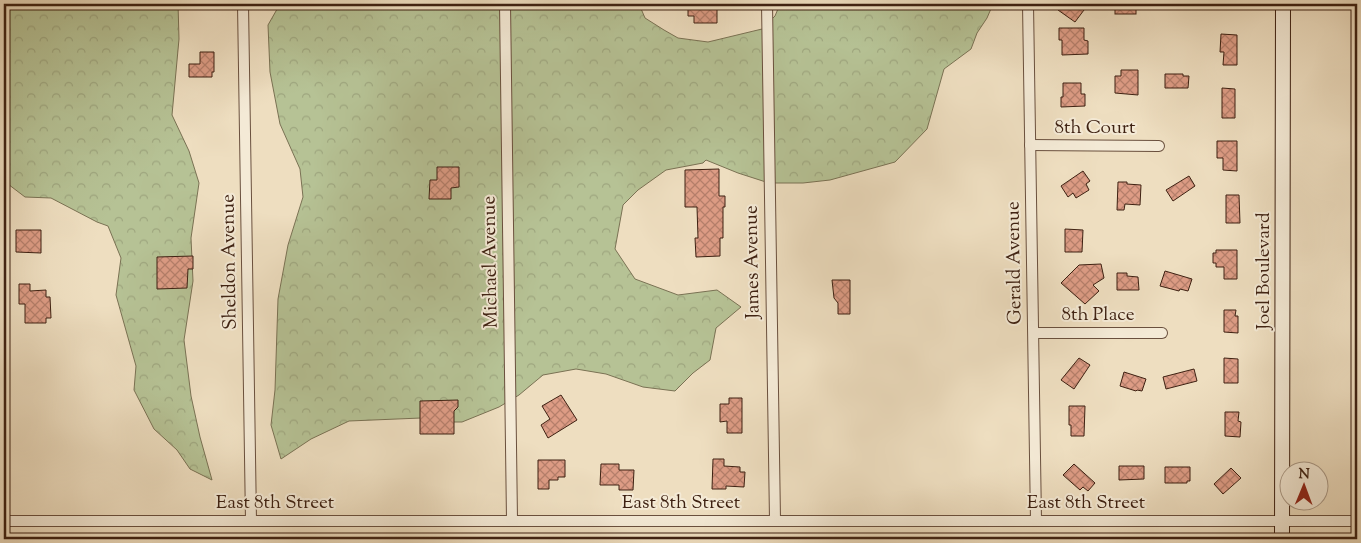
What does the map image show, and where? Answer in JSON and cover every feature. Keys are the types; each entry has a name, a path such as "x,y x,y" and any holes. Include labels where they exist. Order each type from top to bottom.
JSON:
{"main road":[{"name":"Joel Boulevard","path":"1282,539 1283,4"}],"street":[{"name":"Sheldon Avenue","path":"243,4 250,521"},
{"name":"Michael Avenue","path":"505,4 512,520"},
{"name":"James Avenue","path":"767,4 775,520"},
{"name":"Gerald Avenue","path":"1028,4 1036,521"},
{"name":"8th Court","path":"1030,145 1159,146"},
{"name":"8th Place","path":"1034,333 1162,333"},
{"name":"East 8th Street","path":"4,521 1357,521"}],"green space":[{"path":"4,4 178,4 179,39 172,115 189,151 199,183 191,238 193,281 184,340 191,396 212,480 190,469 177,450 154,429 134,390 136,366 116,295 121,258 108,226 51,198 25,197 4,181"},
{"path":"280,4 639,4 645,18 678,38 708,42 762,29 775,16 780,4 993,4 987,18 977,33 971,49 944,69 927,129 895,162 830,180 803,183 769,183 706,160 703,163 666,170 638,190 623,205 615,249 635,279 678,295 717,290 741,307 716,328 710,360 693,373 675,391 643,387 606,374 576,369 543,375 519,395 499,407 462,422 424,422 421,418 349,421 311,439 281,459 271,425 275,390 278,299 288,245 303,197 300,169 280,124 270,72 268,25"}],"building":[{"path":"688,4 717,4 717,23 694,23 694,16 688,16"},
{"path":"1063,4 1076,4 1084,10 1075,22 1058,10"},
{"path":"1115,4 1136,4 1136,14 1115,14"},
{"path":"1059,28 1084,28 1084,40 1088,41 1088,54 1062,55 1062,40 1059,40"},
{"path":"1221,34 1237,35 1237,65 1223,65 1224,52 1220,52"},
{"path":"200,52 214,52 214,72 212,72 212,77 189,77 189,64 200,64"},
{"path":"1121,70 1138,70 1138,95 1115,93 1115,76 1121,76"},
{"path":"1165,74 1189,76 1188,88 1165,88"},
{"path":"1063,83 1081,83 1081,94 1085,94 1085,106 1061,107"},
{"path":"1222,88 1235,89 1235,118 1222,118"},
{"path":"1217,141 1237,141 1237,171 1223,170 1223,158 1217,158"},
{"path":"437,167 459,167 459,187 451,188 451,199 429,199 430,180 437,180"},
{"path":"719,169 719,196 725,196 720,256 696,257 695,238 698,238 697,207 685,207 685,170"},
{"path":"1083,171 1090,181 1086,184 1089,190 1076,198 1073,193 1068,197 1061,186"},
{"path":"1189,176 1195,186 1173,201 1166,190"},
{"path":"1118,182 1141,185 1140,205 1125,204 1124,210 1117,210"},
{"path":"1226,195 1239,195 1240,223 1226,223"},
{"path":"1065,229 1083,230 1082,252 1065,252"},
{"path":"16,230 41,230 41,253 16,252"},
{"path":"1216,250 1237,250 1237,279 1224,279 1224,267 1216,267 1216,263 1213,263 1213,253 1216,253"},
{"path":"193,256 193,269 188,269 187,288 157,289 157,257"},
{"path":"1101,264 1104,278 1093,285 1099,291 1085,304 1061,283 1079,265"},
{"path":"1165,271 1192,279 1188,291 1180,289 1179,291 1160,286"},
{"path":"1117,273 1127,273 1127,276 1138,277 1139,290 1117,290"},
{"path":"832,280 850,280 850,314 838,314 838,303 834,298"},
{"path":"19,284 30,284 30,291 46,290 46,297 50,297 51,318 46,318 46,323 25,323 25,304 19,304"},
{"path":"1224,310 1236,310 1235,316 1238,316 1238,333 1224,332"},
{"path":"1079,358 1090,365 1074,389 1061,380"},
{"path":"1224,358 1238,359 1238,383 1224,383"},
{"path":"1194,369 1197,381 1166,389 1163,377"},
{"path":"1124,372 1146,379 1142,391 1120,386"},
{"path":"561,395 577,420 548,438 541,425 550,419 542,406"},
{"path":"729,398 742,398 742,433 727,433 727,421 720,422 720,404 729,404"},
{"path":"458,400 458,407 454,411 454,434 420,434 420,401"},
{"path":"1069,406 1085,406 1084,436 1071,436"},
{"path":"1225,412 1239,412 1238,421 1241,422 1240,437 1225,436"},
{"path":"713,459 724,459 724,466 740,467 740,472 745,472 744,487 726,486 726,489 712,489"},
{"path":"538,460 565,460 565,477 558,477 558,480 549,480 549,489 538,489"},
{"path":"601,464 619,464 619,470 634,470 633,490 619,490 619,485 600,485"},
{"path":"1074,464 1095,483 1088,491 1083,487 1080,490 1063,475"},
{"path":"1119,466 1144,466 1144,479 1119,480"},
{"path":"1165,467 1190,467 1190,481 1187,481 1187,483 1165,483"},
{"path":"1231,468 1241,478 1223,494 1214,484"}]}
